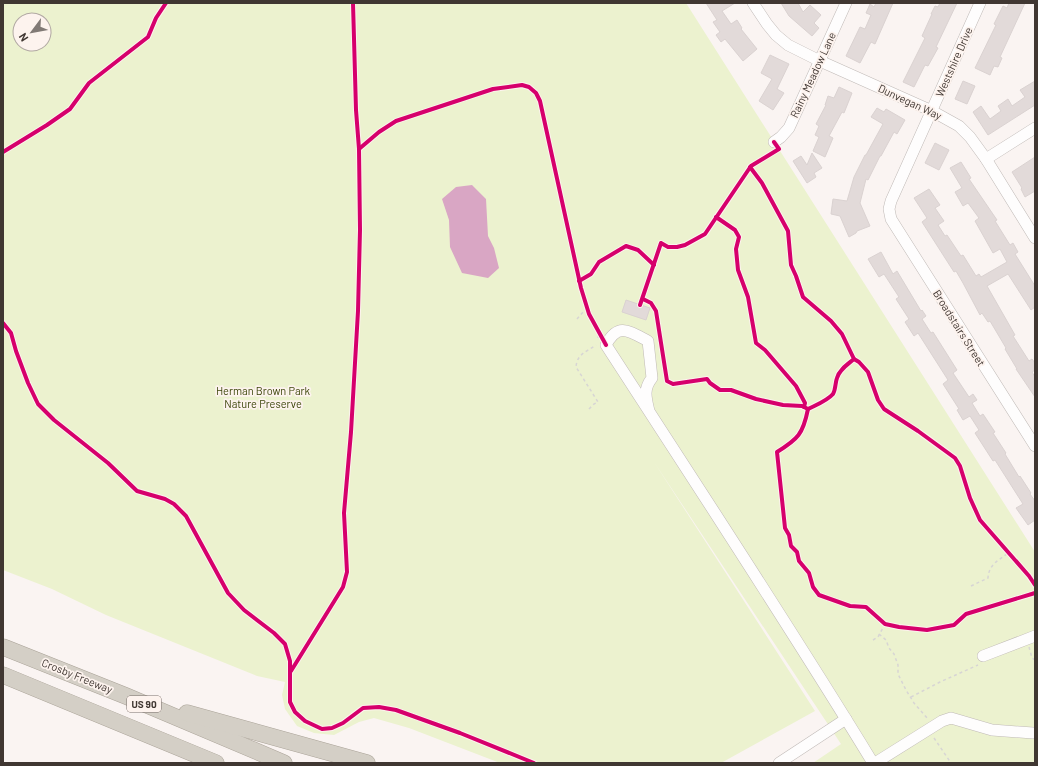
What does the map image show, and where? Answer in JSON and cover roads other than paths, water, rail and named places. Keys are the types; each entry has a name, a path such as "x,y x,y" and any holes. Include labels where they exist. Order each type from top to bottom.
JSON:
{"highway":[{"name":"Crosby Freeway","path":"3,646 284,763"},
{"name":"US 90","path":"3,675 216,763"},
{"path":"126,696 367,763"},
{"path":"133,728 194,763"}],"street":[{"name":"Dunvegan Way","path":"753,3 776,35 788,45 820,61 932,111 959,126 970,137 986,159 1035,238"},
{"name":"Rainy Meadow Lane","path":"774,142 782,137 789,128 846,3"},
{"name":"Westshire Drive","path":"889,209 891,201 980,3"},
{"path":"986,159 1035,128"},
{"name":"Broadstairs Street","path":"889,209 890,220 1035,446"},
{"path":"649,412 646,399 647,385 652,378 648,341 631,332 618,331 600,343 649,412 874,763 930,728 951,718 992,730 1033,733"},
{"path":"981,660 1031,637"},
{"path":"779,763 846,719"}],"park label":[{"name":"Herman Brown Park Nature Preserve","path":"263,397"}]}
